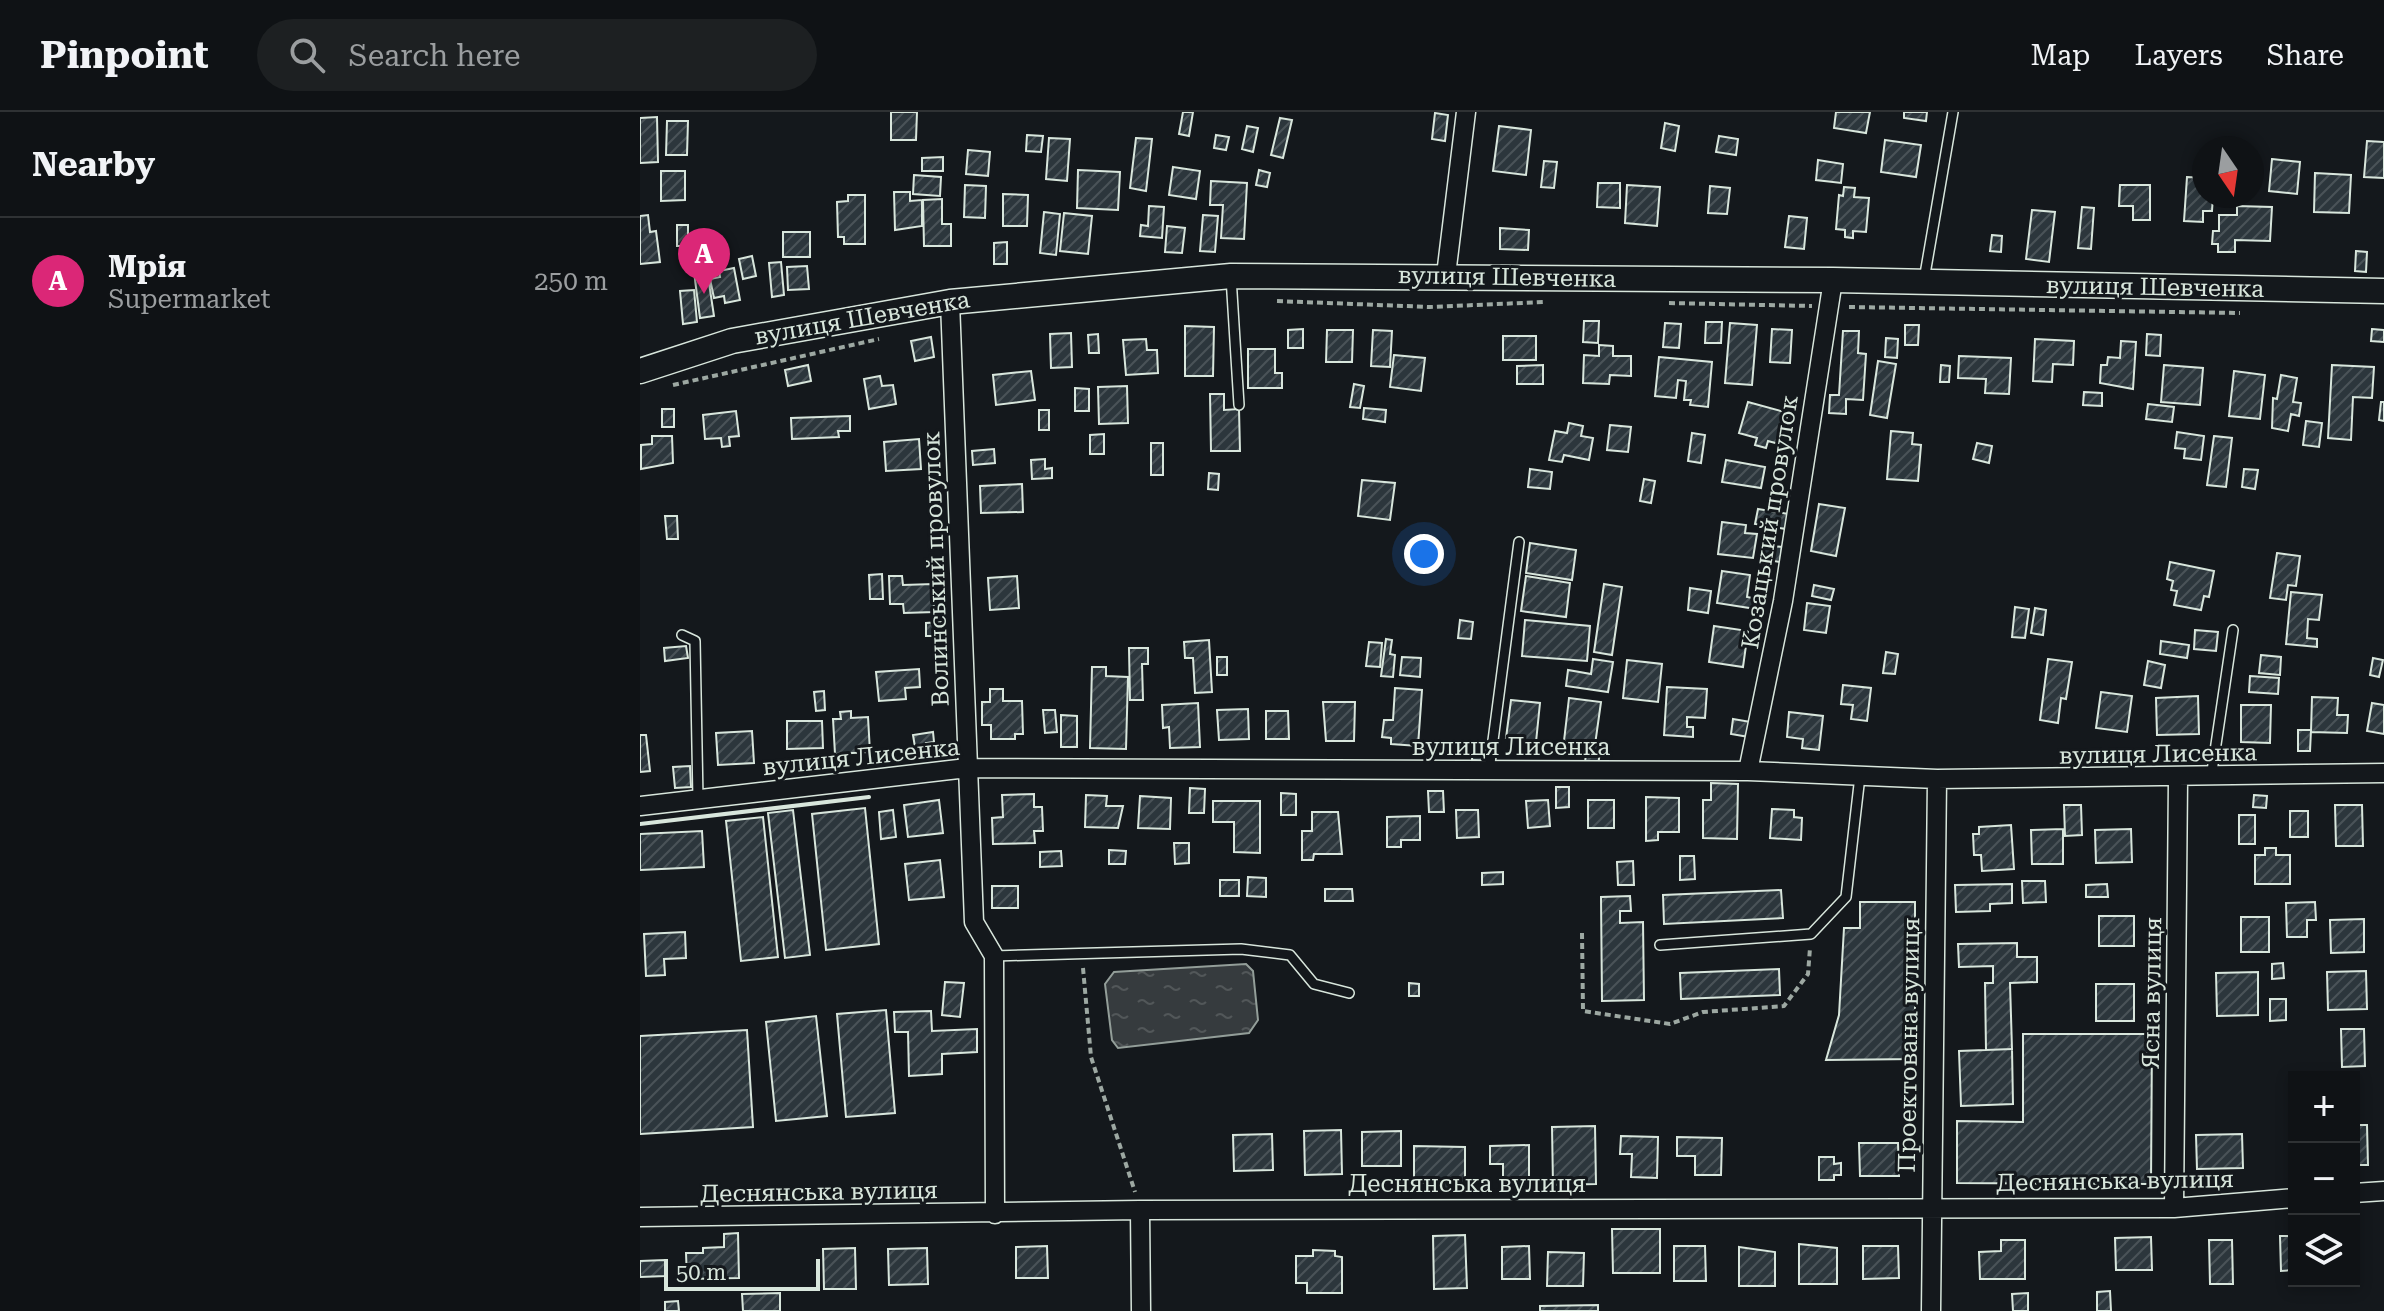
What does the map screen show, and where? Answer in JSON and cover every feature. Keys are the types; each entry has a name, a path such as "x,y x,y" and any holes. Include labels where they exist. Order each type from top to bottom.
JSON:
{"street":[{"path":"1446,275 1466,112"},
{"name":"вулиця Шевченка","path":"640,371 732,341 950,302 1446,275 2384,291"},
{"name":"Козацький провулок","path":"1748,771 1783,601 1833,280"},
{"name":"Волинський провулок","path":"950,302 974,922 994,956 995,1214"},
{"name":"вулиця Лисенка","path":"640,806 967,768 1748,771 1937,779 2178,779 2384,773"},
{"name":"Проектована вулиця","path":"1931,1311 1937,779"},
{"name":"Ясна вулиця","path":"2174,1208 2178,779"},
{"path":"2360,1193 2384,1191"},
{"name":"Деснянська вулиця","path":"640,1217 1140,1210 2174,1208 2288,1198"},
{"path":"1140,1210 1141,1311"}],"lane":[{"path":"1924,284 1953,112"},
{"path":"1232,288 1239,405"},
{"path":"1489,771 1519,542"},
{"path":"2211,778 2233,630"},
{"path":"682,635 695,641 698,800"},
{"path":"1660,945 1811,934 1846,897 1860,776"},
{"path":"994,956 1241,949 1290,955 1314,984 1349,993"}],"path":[{"path":"1232,288 1430,307 1556,302"},
{"path":"1658,303 2255,313"},
{"path":"659,389 890,337"},
{"path":"1582,933 1583,1011 1670,1024 1703,1012 1784,1006 1808,974 1811,934"},
{"path":"1082,953 1091,1057 1140,1210"}],"water":[{"path":"1246,964 1253,971 1258,1020 1249,1033 1118,1048 1112,1040 1105,984 1114,972"}],"building":[{"path":"891,112 917,112 916,140 891,140"},
{"path":"1183,112 1193,112 1189,136 1179,134"},
{"path":"1836,112 1870,112 1866,133 1834,128"},
{"path":"1904,112 1927,112 1926,121 1904,118"},
{"path":"1435,113 1448,115 1445,141 1432,139"},
{"path":"657,117 658,162 640,163 640,118"},
{"path":"1280,118 1292,120 1283,158 1271,155"},
{"path":"667,121 688,121 687,155 666,155"},
{"path":"1665,123 1679,126 1675,151 1661,148"},
{"path":"1247,126 1258,128 1253,152 1242,149"},
{"path":"1499,126 1531,130 1526,175 1493,171"},
{"path":"1027,135 1043,136 1041,152 1026,151"},
{"path":"1216,135 1229,137 1226,150 1214,148"},
{"path":"1719,136 1738,139 1736,155 1716,152"},
{"path":"1049,138 1070,139 1067,181 1046,179"},
{"path":"1136,138 1152,139 1146,191 1130,188"},
{"path":"1885,140 1921,145 1916,177 1881,172"},
{"path":"2367,141 2384,142 2384,178 2364,177"},
{"path":"968,150 990,152 988,176 966,174"},
{"path":"943,157 943,171 922,171 922,158"},
{"path":"2272,159 2300,162 2297,194 2269,191"},
{"path":"1818,160 1843,164 1841,183 1816,180"},
{"path":"1544,161 1557,162 1554,188 1541,187"},
{"path":"1173,167 1200,171 1196,199 1169,195"},
{"path":"1078,170 1120,172 1118,210 1077,208"},
{"path":"1259,170 1270,173 1267,187 1256,185"},
{"path":"661,171 685,171 685,200 661,201"},
{"path":"2315,173 2351,175 2349,213 2314,212"},
{"path":"914,175 941,177 940,196 913,194"},
{"path":"2187,177 2192,177 2192,208 2212,208 2212,211 2203,211 2203,222 2184,221"},
{"path":"1211,181 1247,183 1244,239 1221,238 1223,205 1210,205"},
{"path":"1598,183 1620,183 1620,208 1597,207"},
{"path":"965,185 986,186 985,218 964,217"},
{"path":"1627,185 1660,187 1657,226 1625,223"},
{"path":"2120,185 2150,185 2150,220 2133,220 2133,206 2119,206"},
{"path":"1710,186 1730,188 1727,214 1708,213"},
{"path":"1844,187 1855,188 1854,197 1869,198 1866,232 1853,231 1853,238 1845,237 1845,230 1836,229 1839,195 1843,196"},
{"path":"894,192 910,192 910,201 922,200 922,226 895,230"},
{"path":"1003,194 1028,195 1027,226 1003,226"},
{"path":"848,195 865,195 865,244 844,244 844,237 838,237 837,202 848,201"},
{"path":"942,199 942,224 951,224 951,246 924,246 923,200"},
{"path":"1149,206 1164,207 1162,238 1140,236 1141,225 1148,226"},
{"path":"2082,207 2094,208 2091,249 2078,248"},
{"path":"2272,207 2270,241 2235,240 2235,252 2218,252 2218,244 2212,244 2213,231 2219,231 2219,215 2237,215 2237,208"},
{"path":"2032,210 2055,212 2049,262 2026,259"},
{"path":"1044,212 1060,214 1056,255 1040,253"},
{"path":"1064,213 1092,216 1088,254 1060,251"},
{"path":"648,215 650,232 656,231 660,262 640,264 640,216"},
{"path":"1203,215 1218,216 1215,252 1200,251"},
{"path":"1789,216 1807,218 1804,249 1785,247"},
{"path":"677,225 688,225 688,246 677,246"},
{"path":"1167,226 1185,228 1182,253 1165,252"},
{"path":"1500,228 1529,230 1528,250 1500,249"},
{"path":"783,232 810,232 810,257 783,257"},
{"path":"1992,235 2002,236 2001,252 1990,251"},
{"path":"1007,242 1007,264 994,264 994,243"},
{"path":"2356,251 2367,252 2366,272 2355,271"},
{"path":"710,256 712,269 707,270 714,316 700,318 694,272 702,271 700,258"},
{"path":"752,256 756,276 743,279 739,259"},
{"path":"781,262 784,295 772,297 769,263"},
{"path":"807,266 809,289 788,290 787,267"},
{"path":"734,268 740,300 725,303 724,296 714,298 710,279 720,277 719,271"},
{"path":"694,290 697,322 683,324 680,291"},
{"path":"1584,321 1599,321 1598,343 1583,342"},
{"path":"1706,322 1722,322 1721,343 1705,343"},
{"path":"1665,323 1681,324 1679,348 1663,347"},
{"path":"1730,323 1757,325 1752,385 1725,383"},
{"path":"1905,325 1919,325 1918,345 1905,345"},
{"path":"1185,326 1214,327 1213,376 1185,376"},
{"path":"1303,329 1303,348 1288,348 1288,330"},
{"path":"1772,329 1792,330 1790,363 1770,362"},
{"path":"2372,329 2384,330 2384,342 2371,341"},
{"path":"1327,330 1353,330 1352,362 1326,362"},
{"path":"1373,330 1392,331 1390,367 1371,366"},
{"path":"1843,331 1859,331 1858,353 1866,354 1863,400 1846,399 1846,414 1829,413 1830,395 1839,395"},
{"path":"1071,333 1072,367 1051,368 1050,334"},
{"path":"1098,334 1099,353 1089,353 1088,335"},
{"path":"2147,334 2161,335 2160,356 2146,355"},
{"path":"1503,336 1536,336 1536,360 1503,360"},
{"path":"931,337 934,357 915,361 911,341"},
{"path":"1886,338 1898,339 1897,358 1885,357"},
{"path":"1146,339 1147,350 1157,350 1158,373 1126,375 1123,340"},
{"path":"2035,339 2074,341 2073,365 2053,364 2052,382 2033,381"},
{"path":"2121,341 2136,342 2133,389 2100,383 2101,365 2107,365 2108,357 2120,358"},
{"path":"1599,345 1613,346 1613,356 1631,356 1631,376 1610,375 1609,384 1583,383 1584,355 1599,356"},
{"path":"1248,349 1275,349 1275,373 1282,373 1282,388 1248,388"},
{"path":"1394,355 1425,358 1421,391 1390,387"},
{"path":"1959,356 2011,358 2009,394 1985,393 1986,379 1958,378"},
{"path":"1659,357 1712,362 1708,407 1690,405 1691,400 1684,400 1686,381 1678,380 1676,398 1655,396"},
{"path":"1878,361 1896,364 1887,418 1870,415"},
{"path":"808,365 811,381 788,386 785,370"},
{"path":"1543,365 1543,384 1517,384 1517,366"},
{"path":"1941,365 1950,366 1949,382 1940,382"},
{"path":"2164,365 2203,368 2200,405 2161,402"},
{"path":"2332,365 2374,367 2372,398 2353,397 2351,440 2328,438"},
{"path":"1031,371 1035,400 996,405 993,375"},
{"path":"2234,371 2265,375 2260,419 2229,416"},
{"path":"2281,375 2297,378 2293,402 2301,403 2299,416 2291,414 2288,431 2272,428 2273,398 2277,399"},
{"path":"880,376 882,386 893,385 896,404 869,409 864,379"},
{"path":"1354,384 1364,386 1360,408 1350,407"},
{"path":"1127,386 1128,423 1099,424 1098,387"},
{"path":"1075,388 1089,389 1089,411 1075,411"},
{"path":"2084,392 2102,393 2102,406 2083,405"},
{"path":"1210,394 1224,394 1224,410 1239,409 1240,451 1211,451"},
{"path":"1748,402 1788,413 1779,444 1768,441 1766,448 1755,445 1757,438 1739,433"},
{"path":"2381,402 2384,402 2384,421 2379,420"},
{"path":"2148,404 2174,407 2172,422 2146,419"},
{"path":"1364,408 1386,410 1385,422 1363,419"},
{"path":"662,409 674,409 674,427 662,427"},
{"path":"1039,410 1049,410 1049,430 1039,430"},
{"path":"736,411 739,436 729,437 730,446 722,447 721,438 705,439 703,415"},
{"path":"850,416 850,431 838,431 839,437 792,439 791,418"},
{"path":"2306,421 2322,423 2319,447 2303,445"},
{"path":"1569,423 1583,426 1581,436 1593,438 1589,460 1564,455 1562,462 1549,460 1555,431 1567,433"},
{"path":"1610,425 1631,427 1628,452 1607,450"},
{"path":"1891,431 1913,433 1912,444 1921,445 1918,481 1887,479"},
{"path":"2177,432 2204,436 2201,460 2184,458 2185,449 2175,448"},
{"path":"1692,433 1705,435 1701,463 1688,461"},
{"path":"1104,434 1104,454 1090,454 1090,435"},
{"path":"652,436 672,436 673,463 641,469 641,445 652,444"},
{"path":"2214,436 2232,438 2226,487 2207,485"},
{"path":"919,439 921,469 886,471 884,442"},
{"path":"1151,443 1163,443 1163,475 1151,475"},
{"path":"1977,443 1992,446 1989,463 1973,459"},
{"path":"994,449 995,463 973,465 972,451"},
{"path":"1045,459 1045,469 1052,468 1052,478 1032,479 1031,460"},
{"path":"1726,460 1765,467 1761,488 1722,482"},
{"path":"1530,469 1552,472 1550,489 1528,487"},
{"path":"2244,469 2258,470 2255,489 2242,487"},
{"path":"1209,473 1219,474 1218,490 1208,489"},
{"path":"1644,479 1655,481 1651,503 1640,501"},
{"path":"1362,480 1395,483 1390,520 1358,516"},
{"path":"1022,484 1023,512 981,513 980,486"},
{"path":"1819,504 1845,508 1836,556 1811,551"},
{"path":"1758,509 1789,514 1786,529 1755,524"},
{"path":"665,516 677,516 678,539 667,539"},
{"path":"1722,522 1746,525 1745,533 1757,534 1753,558 1718,554"},
{"path":"1530,543 1576,550 1572,580 1526,573"},
{"path":"1763,545 1782,547 1780,562 1761,559"},
{"path":"2277,553 2300,556 2296,586 2288,585 2286,600 2270,598"},
{"path":"2170,562 2214,571 2209,597 2204,596 2201,610 2174,605 2177,591 2171,590 2173,581 2167,579"},
{"path":"1722,571 1750,575 1747,597 1758,599 1756,609 1717,603"},
{"path":"882,574 883,599 870,599 869,575"},
{"path":"889,576 902,576 903,585 933,584 934,612 904,613 903,604 890,604"},
{"path":"1017,576 1019,608 990,610 988,578"},
{"path":"1526,576 1570,583 1566,617 1521,611"},
{"path":"1604,584 1622,587 1612,655 1594,652"},
{"path":"1814,585 1834,589 1831,600 1812,596"},
{"path":"1690,588 1711,591 1708,613 1688,610"},
{"path":"2291,592 2322,595 2319,620 2308,619 2307,638 2317,639 2317,647 2286,644"},
{"path":"1807,603 1830,606 1826,633 1804,630"},
{"path":"2015,607 2029,609 2025,638 2012,637"},
{"path":"2035,608 2046,610 2043,635 2031,633"},
{"path":"1460,620 1473,622 1471,639 1458,638"},
{"path":"1525,620 1590,626 1587,661 1522,656"},
{"path":"942,622 943,636 926,636 926,623"},
{"path":"1714,626 1748,631 1743,667 1709,662"},
{"path":"2195,630 2218,632 2216,651 2194,649"},
{"path":"1386,639 1392,640 1390,654 1395,655 1393,677 1381,676"},
{"path":"1209,640 1212,692 1195,693 1193,658 1185,658 1184,642"},
{"path":"2161,641 2189,645 2187,658 2160,654"},
{"path":"1369,642 1382,643 1380,667 1366,666"},
{"path":"686,646 688,658 665,661 664,648"},
{"path":"1129,648 1148,648 1148,664 1142,664 1143,700 1130,700"},
{"path":"1886,652 1898,654 1895,674 1883,673"},
{"path":"2261,655 2281,657 2280,675 2259,673"},
{"path":"1217,657 1227,657 1227,675 1217,675"},
{"path":"1402,657 1421,658 1420,677 1400,675"},
{"path":"2373,658 2383,660 2379,677 2370,675"},
{"path":"1593,659 1613,662 1608,692 1566,686 1568,670 1591,674"},
{"path":"2048,659 2072,662 2066,699 2061,698 2058,723 2040,720"},
{"path":"1627,660 1662,664 1658,702 1623,698"},
{"path":"2148,661 2165,665 2161,688 2144,685"},
{"path":"1092,667 1106,667 1106,676 1128,677 1126,749 1090,748"},
{"path":"919,669 920,687 905,688 906,699 879,701 876,672"},
{"path":"2250,676 2279,678 2278,694 2249,692"},
{"path":"1843,685 1871,688 1867,721 1851,719 1853,705 1841,704"},
{"path":"1667,687 1707,689 1705,718 1687,717 1687,727 1693,727 1693,737 1664,735"},
{"path":"1395,688 1422,690 1418,746 1391,744 1391,738 1382,737 1384,720 1393,720"},
{"path":"990,689 1003,689 1003,701 1022,701 1023,734 1015,734 1015,739 991,739 991,725 982,725 982,702 990,702"},
{"path":"824,691 825,710 816,711 814,692"},
{"path":"2101,692 2132,696 2127,732 2096,728"},
{"path":"2198,696 2199,734 2157,735 2156,698"},
{"path":"2312,697 2338,698 2337,715 2348,715 2347,733 2311,732"},
{"path":"1569,698 1601,702 1595,745 1564,741"},
{"path":"1511,700 1540,703 1536,742 1506,738"},
{"path":"1323,702 1355,702 1354,741 1326,741"},
{"path":"1198,703 1200,747 1170,748 1169,727 1163,728 1162,705"},
{"path":"2372,703 2384,705 2384,734 2367,731"},
{"path":"2241,705 2271,705 2270,743 2241,742"},
{"path":"1248,709 1249,739 1219,740 1217,710"},
{"path":"1043,710 1055,710 1057,732 1045,733"},
{"path":"851,711 851,718 868,717 870,752 835,754 833,719 841,719 840,712"},
{"path":"1266,711 1288,711 1289,739 1266,739"},
{"path":"1789,712 1823,716 1819,750 1802,748 1803,739 1787,737"},
{"path":"1061,715 1077,716 1077,747 1061,747"},
{"path":"1733,719 1751,722 1749,737 1731,734"},
{"path":"787,721 822,721 823,748 787,749"},
{"path":"2298,730 2311,730 2310,751 2298,751"},
{"path":"752,731 754,763 718,765 716,733"},
{"path":"933,732 934,742 926,743 927,751 916,753 913,735"},
{"path":"640,735 646,735 650,771 640,772"},
{"path":"1473,743 1487,744 1485,761 1472,760"},
{"path":"1587,744 1601,746 1598,765 1585,763"},
{"path":"690,766 691,787 675,788 673,767"},
{"path":"1711,783 1738,784 1737,839 1703,838 1703,800 1711,800"},
{"path":"1556,787 1569,787 1569,807 1556,808"},
{"path":"1190,788 1205,789 1204,813 1189,813"},
{"path":"1428,791 1443,791 1444,812 1429,812"},
{"path":"1281,793 1296,794 1296,815 1281,815"},
{"path":"1034,794 1034,807 1042,807 1043,831 1034,831 1035,843 993,844 992,818 1003,817 1002,795"},
{"path":"1086,795 1107,796 1106,806 1123,806 1118,828 1085,827"},
{"path":"2254,795 2267,796 2266,808 2253,807"},
{"path":"1140,796 1171,798 1170,829 1138,828"},
{"path":"1646,797 1679,798 1679,832 1658,832 1658,840 1646,841"},
{"path":"939,800 943,833 908,837 904,805"},
{"path":"1548,800 1550,826 1528,828 1526,801"},
{"path":"1588,800 1614,800 1614,828 1588,828"},
{"path":"1213,801 1260,801 1260,853 1234,852 1234,822 1213,822"},
{"path":"2064,805 2081,805 2082,835 2065,836"},
{"path":"2335,805 2362,805 2363,846 2336,846"},
{"path":"865,808 879,944 826,950 812,814"},
{"path":"1772,809 1794,810 1794,817 1802,818 1801,840 1770,838"},
{"path":"793,810 810,955 785,958 768,813"},
{"path":"893,810 896,837 881,839 879,812"},
{"path":"1456,810 1478,810 1479,837 1457,838"},
{"path":"2290,811 2308,811 2308,837 2290,837"},
{"path":"1312,812 1338,812 1342,854 1314,854 1313,860 1302,860 1302,831 1312,831"},
{"path":"2239,815 2255,815 2255,844 2239,844"},
{"path":"1420,816 1420,840 1401,840 1401,847 1387,847 1387,817"},
{"path":"763,817 778,957 741,961 726,821"},
{"path":"2011,825 2014,869 1982,871 1981,855 1974,855 1973,834 1979,834 1979,827"},
{"path":"2063,829 2063,864 2032,864 2031,830"},
{"path":"2131,829 2132,862 2096,863 2095,830"},
{"path":"702,831 704,867 640,870 640,834"},
{"path":"1174,843 1189,843 1189,863 1175,864"},
{"path":"2265,848 2276,848 2276,855 2290,855 2290,884 2255,884 2255,855 2265,855"},
{"path":"1109,850 1126,851 1125,864 1109,864"},
{"path":"1061,851 1062,866 1040,867 1040,852"},
{"path":"1680,856 1694,856 1695,879 1680,880"},
{"path":"940,860 944,897 909,900 905,864"},
{"path":"1633,861 1634,885 1618,885 1617,862"},
{"path":"1503,872 1503,884 1482,885 1482,873"},
{"path":"1248,877 1266,878 1266,897 1247,896"},
{"path":"1220,880 1239,880 1239,896 1220,896"},
{"path":"2022,881 2045,881 2046,902 2023,903"},
{"path":"2012,884 2012,903 1990,904 1990,911 1956,912 1955,885"},
{"path":"2107,884 2108,897 2086,897 2086,885"},
{"path":"992,886 1018,886 1018,908 992,908"},
{"path":"1325,889 1352,889 1353,901 1325,901"},
{"path":"1781,890 1783,918 1664,924 1663,895"},
{"path":"1630,896 1631,911 1620,911 1620,923 1643,922 1644,1000 1602,1001 1601,897"},
{"path":"1860,902 1915,902 1915,1059 1826,1060 1839,1015 1844,928 1860,928"},
{"path":"2315,902 2316,920 2307,920 2307,937 2287,937 2286,903"},
{"path":"2099,916 2134,916 2134,946 2099,946"},
{"path":"2241,917 2269,917 2269,952 2241,952"},
{"path":"2364,919 2364,952 2331,953 2330,920"},
{"path":"685,932 686,958 664,959 665,975 646,976 644,934"},
{"path":"2017,943 2017,957 2037,957 2037,982 2010,983 2012,1049 1986,1050 1985,983 1993,983 1993,966 1959,967 1958,944"},
{"path":"2283,963 2284,978 2272,979 2272,964"},
{"path":"1779,969 1780,995 1681,999 1680,973"},
{"path":"2366,971 2367,1009 2328,1010 2327,972"},
{"path":"2258,972 2258,1015 2217,1016 2216,973"},
{"path":"945,982 964,983 960,1017 942,1015"},
{"path":"1409,983 1419,984 1419,996 1409,996"},
{"path":"2096,984 2134,984 2134,1021 2096,1021"},
{"path":"2270,999 2286,999 2286,1020 2270,1021"},
{"path":"886,1010 895,1113 846,1117 837,1014"},
{"path":"931,1011 932,1031 977,1029 977,1052 942,1054 942,1074 909,1076 908,1032 895,1032 894,1012"},
{"path":"816,1016 827,1116 776,1121 766,1022"},
{"path":"2341,1029 2364,1029 2365,1066 2342,1067"},
{"path":"747,1030 753,1127 640,1134 640,1036"},
{"path":"2023,1034 2152,1034 2151,1184 1957,1183 1957,1121 2023,1122"},
{"path":"2012,1049 2013,1104 1961,1106 1959,1051"},
{"path":"2360,1125 2367,1125 2368,1165 2360,1165"},
{"path":"1595,1126 1596,1184 1553,1185 1552,1127"},
{"path":"1341,1130 1342,1174 1305,1175 1304,1131"},
{"path":"1401,1131 1401,1166 1362,1166 1362,1132"},
{"path":"1272,1134 1273,1170 1234,1171 1233,1135"},
{"path":"2242,1134 2243,1168 2197,1169 2196,1135"},
{"path":"1621,1136 1658,1137 1657,1178 1631,1177 1632,1154 1620,1154"},
{"path":"1677,1137 1722,1138 1721,1175 1695,1175 1695,1156 1677,1156"},
{"path":"1859,1143 1898,1143 1899,1176 1860,1176"},
{"path":"1529,1145 1529,1181 1503,1181 1503,1164 1490,1164 1490,1146"},
{"path":"1414,1146 1465,1147 1465,1184 1459,1184 1459,1190 1435,1190 1435,1183 1414,1183"},
{"path":"1819,1157 1834,1157 1834,1164 1841,1163 1841,1175 1834,1175 1834,1180 1819,1180"},
{"path":"1612,1229 1660,1229 1660,1273 1613,1273"},
{"path":"738,1233 739,1278 687,1279 686,1253 703,1253 703,1248 724,1247 724,1234"},
{"path":"1465,1235 1467,1288 1434,1289 1433,1236"},
{"path":"2280,1236 2288,1236 2288,1270 2281,1271"},
{"path":"2151,1237 2152,1270 2116,1270 2115,1238"},
{"path":"2001,1240 2025,1240 2025,1279 1980,1279 1979,1252 2001,1251"},
{"path":"2209,1240 2232,1240 2233,1284 2210,1284"},
{"path":"1799,1244 1837,1248 1837,1284 1799,1284"},
{"path":"1047,1246 1048,1278 1016,1278 1016,1247"},
{"path":"1529,1246 1530,1279 1502,1279 1502,1247"},
{"path":"1674,1246 1705,1246 1706,1281 1674,1281"},
{"path":"1863,1246 1898,1246 1899,1278 1863,1279"},
{"path":"1739,1247 1775,1252 1775,1286 1739,1286"},
{"path":"855,1248 856,1289 824,1289 823,1249"},
{"path":"927,1248 928,1284 889,1285 888,1249"},
{"path":"1313,1250 1335,1251 1335,1256 1342,1257 1342,1293 1307,1293 1307,1283 1296,1283 1296,1256 1313,1256"},
{"path":"1548,1252 1584,1253 1583,1286 1547,1286"},
{"path":"665,1260 665,1276 640,1277 640,1261"},
{"path":"2110,1291 2111,1311 2097,1311 2097,1292"},
{"path":"780,1293 780,1311 743,1311 742,1294"},
{"path":"2028,1293 2028,1311 2013,1311 2012,1294"},
{"path":"678,1301 679,1311 665,1311 665,1302"},
{"path":"1598,1305 1598,1311 1540,1311 1540,1306"}],"wall":[{"path":"640,824 869,797"}],"place":[{"name":"Мрія","path":"704,294"}]}
